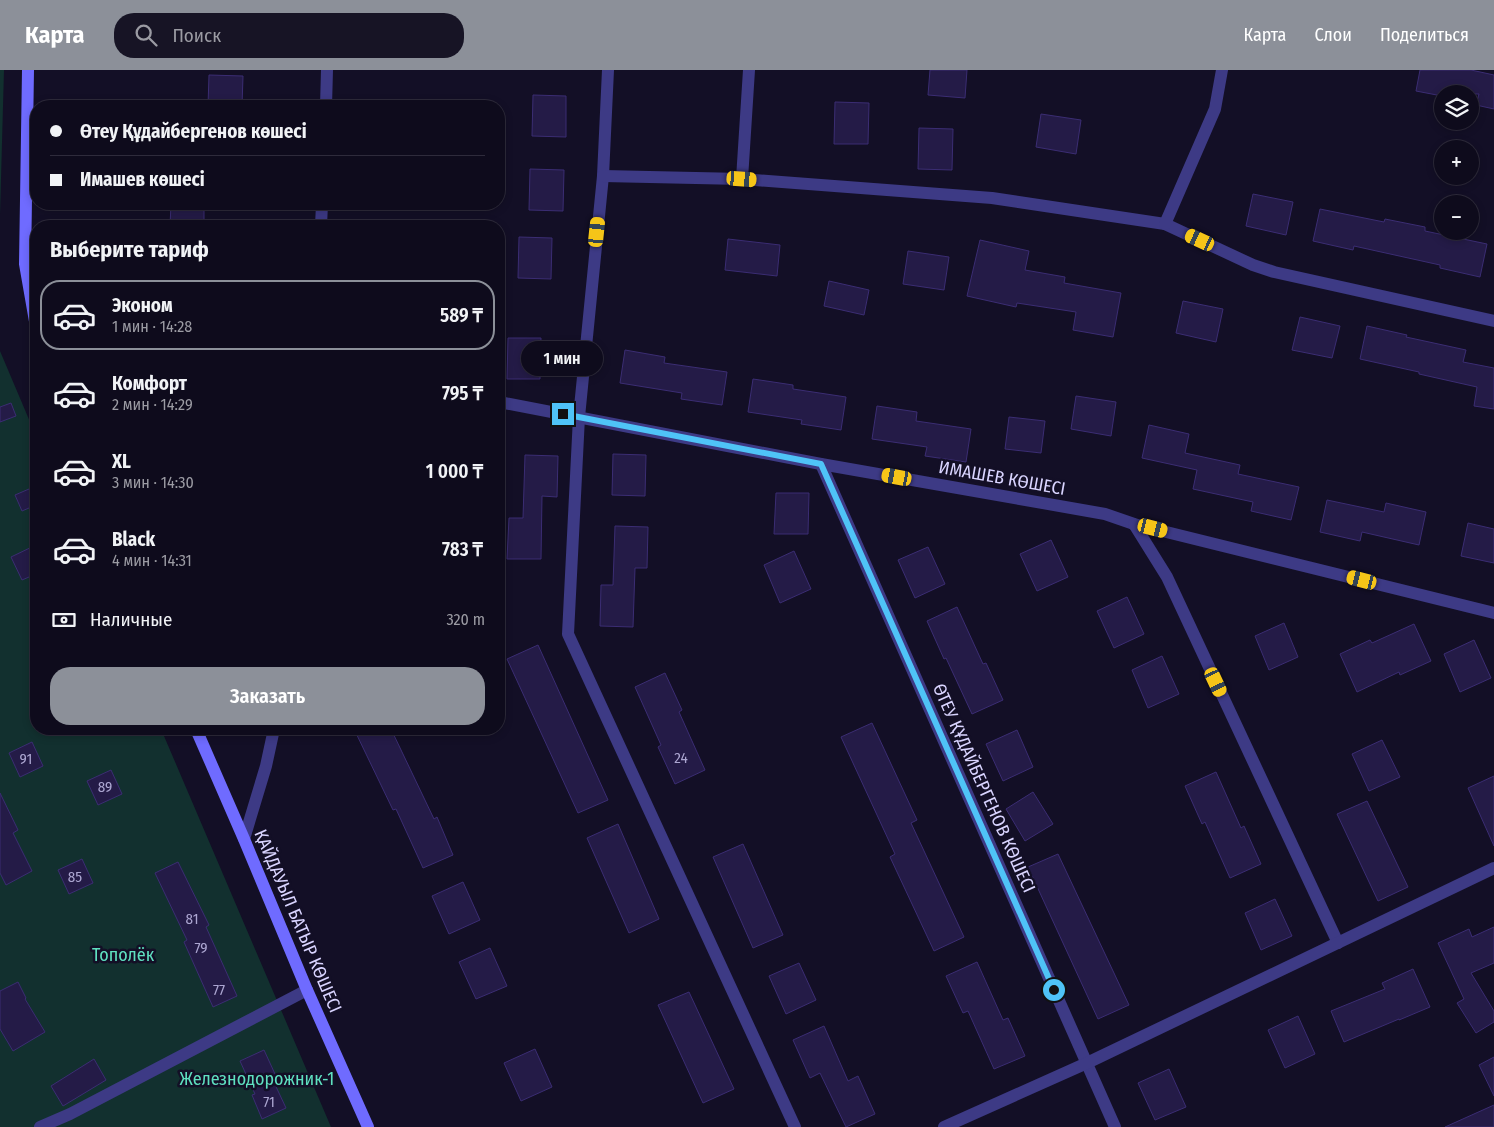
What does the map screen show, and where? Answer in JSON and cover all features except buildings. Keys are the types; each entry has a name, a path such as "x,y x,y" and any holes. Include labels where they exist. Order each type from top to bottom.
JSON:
{"street":[{"path":"28,70 25,264 30,292"},
{"path":"326,100 327,70"},
{"path":"608,70 603,176 579,417 568,634 795,1127"},
{"path":"742,179 749,70"},
{"path":"1165,224 1215,108 1222,70"},
{"path":"603,176 742,179 992,198 1165,224 1253,265 1274,272 1494,320"},
{"name":"ИМАШЕВ КӨШЕСІ","path":"505,403 821,464 1105,514 1134,524 1494,613"},
{"name":"ӨТЕУ ҚҰДАЙБЕРГЕНОВ КӨШЕСІ","path":"821,464 1115,1127"},
{"path":"1134,524 1167,577 1338,943"},
{"name":"ҚАЙДАУЫЛ БАТЫР КӨШЕСІ","path":"199,735 306,990 368,1127"},
{"path":"244,839 266,766 273,735"},
{"path":"944,1127 1087,1063 1494,868"},
{"path":"40,1127 70,1114 306,990"}],"green space":[{"path":"0,70 4,70 0,215"},
{"name":"Тополёк","path":"0,351 30,422 30,735 164,735 331,1127 0,1127"}],"route":[{"path":"563,414 821,464 1054,990"}],"park label":[{"name":"Железнодорожник-1","path":"257,1079"}]}
